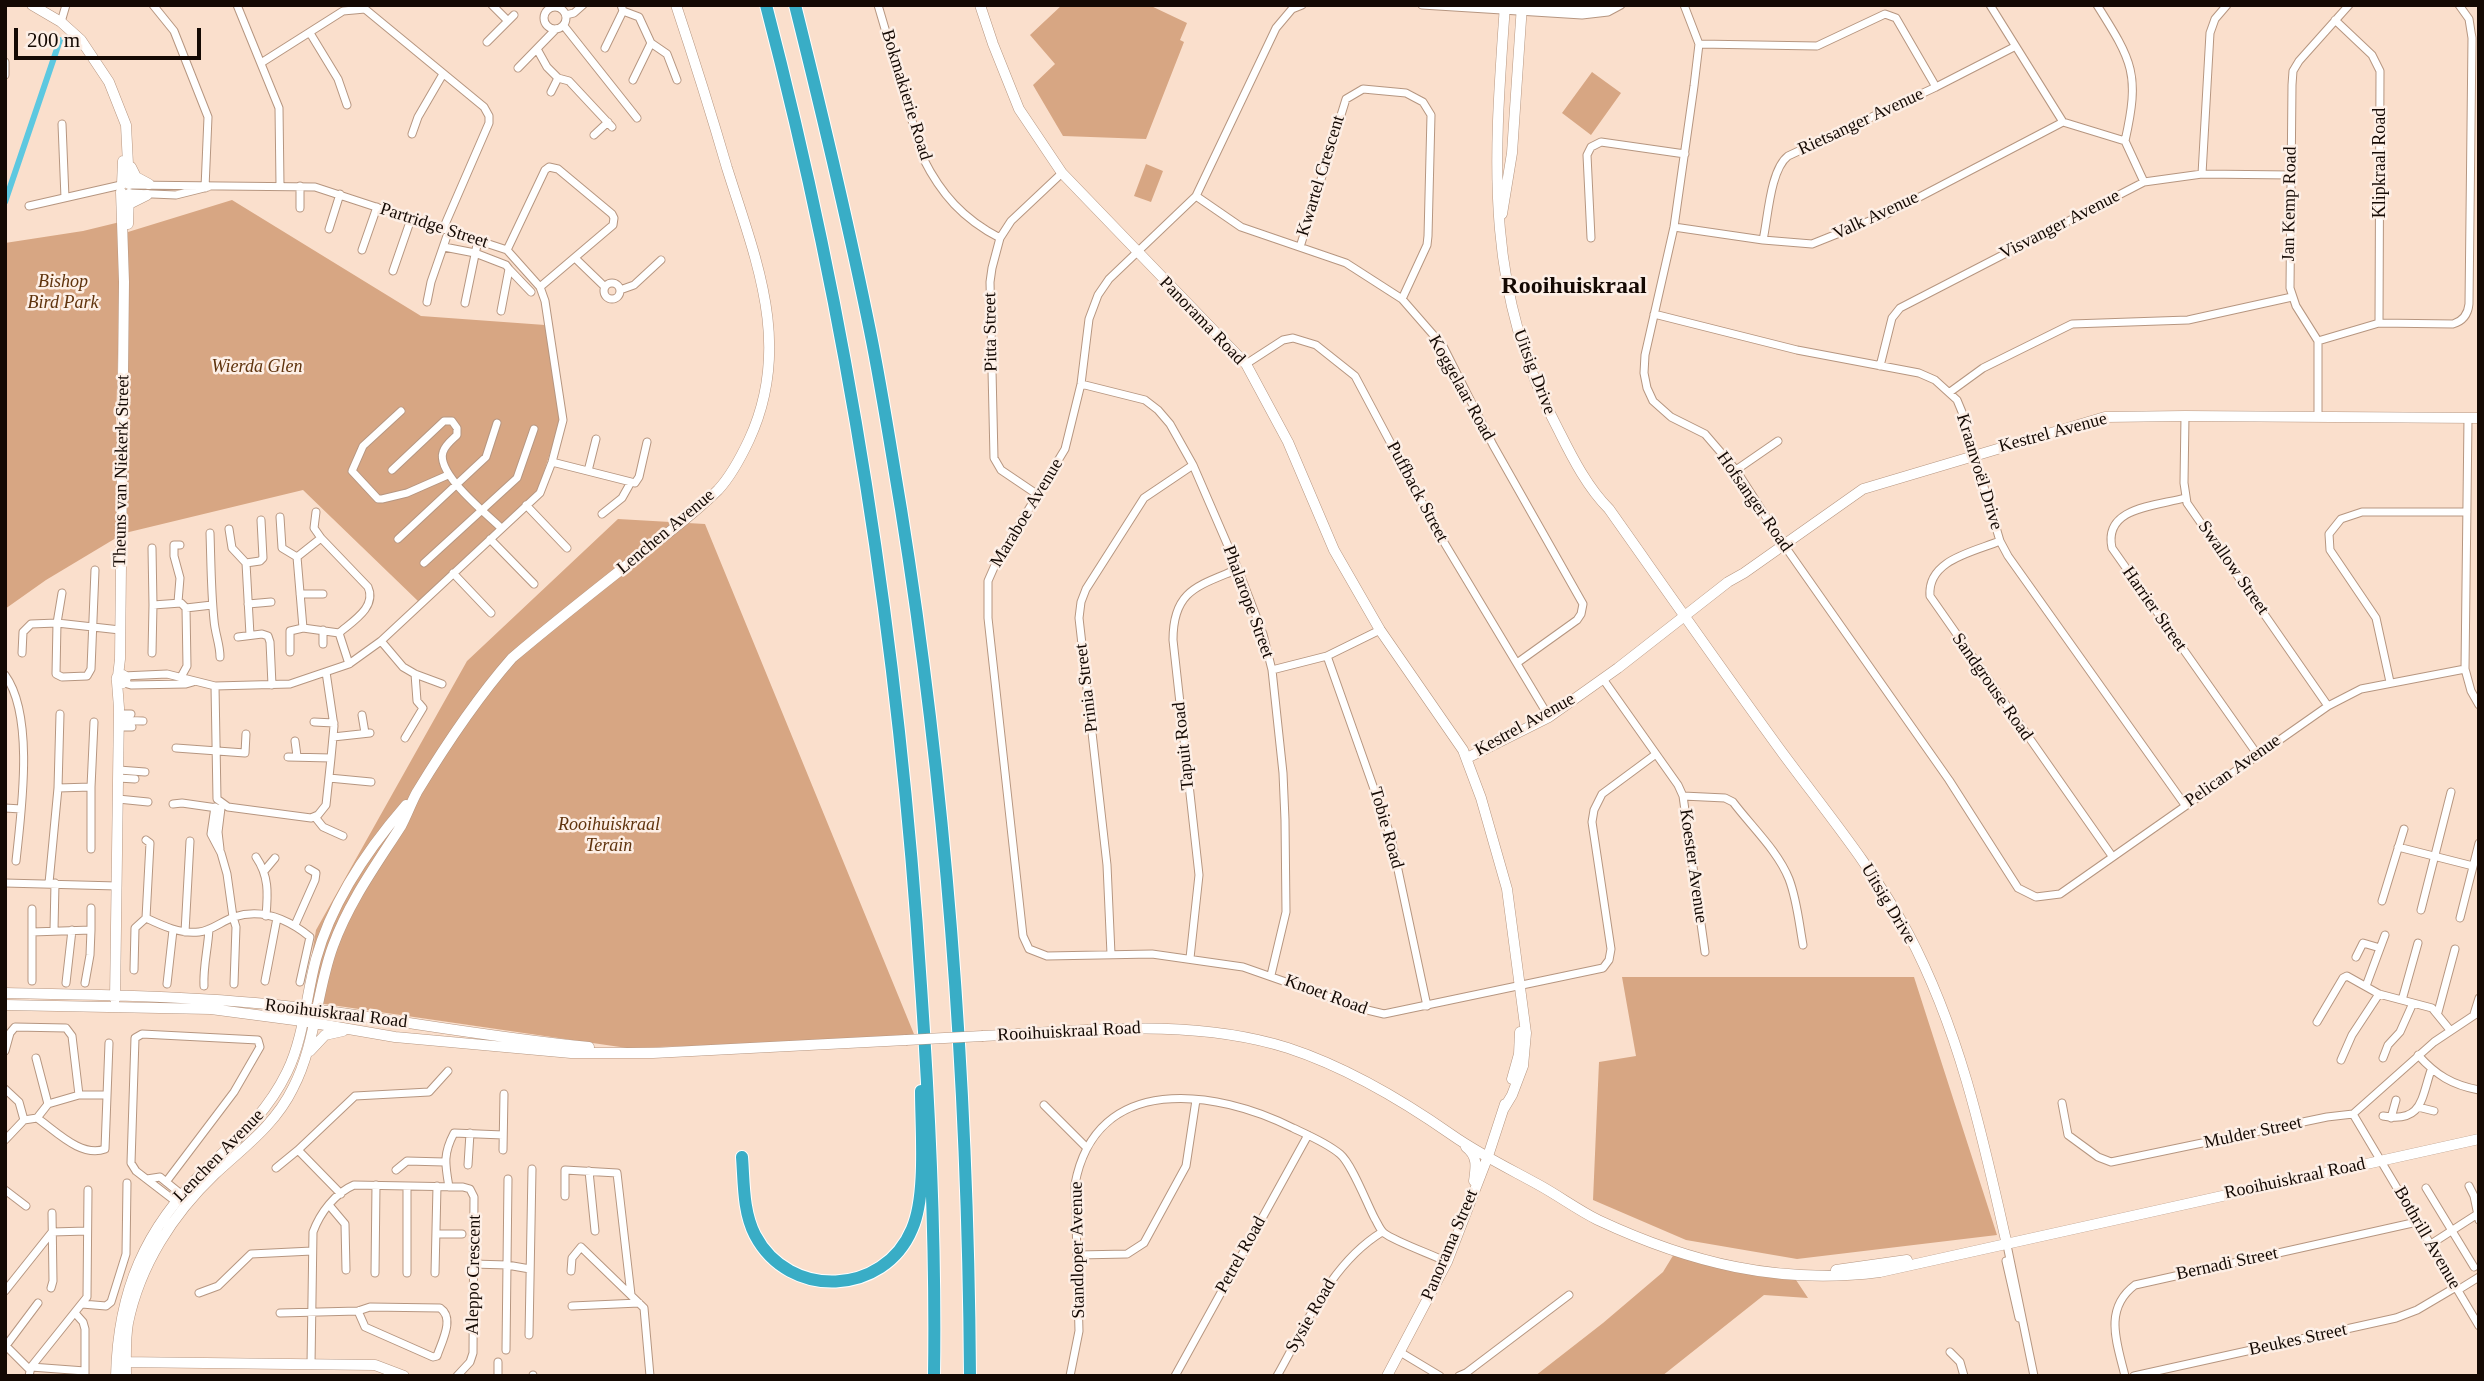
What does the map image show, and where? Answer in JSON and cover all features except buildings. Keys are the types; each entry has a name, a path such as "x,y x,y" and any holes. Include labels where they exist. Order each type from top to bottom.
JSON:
{"highway":[{"path":"766,5 828,267 862,455 903,752 929,1111 934,1376"},
{"path":"794,5 829,141 871,334 918,624 952,931 964,1110 970,1376"},
{"path":"742,1157 744,1196 748,1218 755,1235 776,1262 802,1277 828,1283 867,1276 888,1262 906,1241 913,1227 920,1189 920,1052 911,896 913,870"}],"main road":[{"name":"Theuns van Niekerk Street","path":"32,5 61,22 81,40 109,82 128,132 126,190"},
{"name":"Lenchen Avenue","path":"125,1376 121,1362 122,1314 132,1277 149,1240 179,1199 254,1124 278,1090 293,1057 316,958 328,925 369,850 415,795 478,700 512,658 719,489 744,450 756,425 770,364 770,326 766,298 676,5"},
{"name":"Panorama Road","path":"980,5 1019,109 1062,173 1245,364 1288,442 1332,546 1380,630 1447,726"},
{"name":"Uitsig Drive","path":"1503,7 1496,153 1499,232 1512,311 1537,387 1569,450 1605,511 1732,690 1764,727 1867,867 1907,933 1931,983 1961,1061 1981,1124 2005,1243"},
{"name":"Uitsig Drive","path":"1499,232 1512,153 1522,8"},
{"name":"Theuns van Niekerk Street","path":"115,1007 119,699 122,679 120,630 126,190 122,115"},
{"path":"129,163 136,177 150,190"},
{"path":"126,190 150,190"},
{"name":"Kestrel Avenue","path":"1467,758 1549,717 1643,653 1728,582 1860,490 2105,417 2473,418"},
{"name":"Panorama Street","path":"1387,1376 1447,1262 1503,1110 1520,1044 1507,889 1494,837 1467,758 1447,726"},
{"name":"Lenchen Avenue","path":"116,1376 134,1301 153,1253 178,1215 197,1193 267,1126 293,1090 305,1061 332,949 342,922 402,822 415,795"},
{"name":"Rooihuiskraal Road","path":"5,993 190,997 305,1009 534,1042 666,1051"},
{"name":"Rooihuiskraal Road","path":"5,1004 211,1009 443,1042 571,1052 666,1051 1164,1028 1204,1030 1252,1038 1318,1059 1350,1074 1451,1134 1557,1189 1609,1224 1681,1254 1794,1277 1850,1276 1880,1272 2005,1243 2060,1227 2111,1220 2479,1139"},
{"path":"305,1061 325,1035 334,1031 355,1030"},
{"path":"1451,1134 1474,1155 1475,1172 1471,1199"},
{"path":"121,1362 379,1365 404,1376"}],"street":[{"path":"61,22 66,5"},
{"path":"153,5 174,31 208,117 206,186"},
{"path":"237,5 279,113 280,185"},
{"path":"487,41 511,18 492,5"},
{"path":"519,68 560,27 566,15 574,13 583,5"},
{"name":"Bokmakierie Road","path":"878,5 923,158 934,180 964,216 1000,238"},
{"name":"Maraboe Avenue","path":"1047,956 1029,948 1023,936 986,593 988,581 1066,447 1081,384 1087,326 1098,295 1109,279 1196,196 1276,28 1290,7 1302,5"},
{"path":"1422,5 1522,8 1620,6"},
{"name":"Hofsanger Road","path":"1684,5 1699,44 1674,226 1645,355 1647,388 1653,401 1671,417 1704,434 1736,470 1784,545 1949,780 2018,888"},
{"path":"1990,5 2063,122 2125,141"},
{"path":"2202,174 2210,33 2216,19 2227,5"},
{"name":"Jan Kemp Road","path":"2318,341 2292,296 2290,281 2294,71 2304,53 2349,5"},
{"path":"2318,416 2318,341 2379,323 2453,324 2463,319 2469,308 2472,38 2469,19 2459,5"},
{"path":"2099,6 2123,47 2132,72 2132,110 2125,141 2144,182"},
{"path":"560,27 549,27 544,21 547,7 562,8 566,15"},
{"path":"605,48 622,8 639,17 651,43 666,52 677,80"},
{"path":"261,63 343,11 365,9 484,107 489,123 446,229 444,247 427,302"},
{"path":"1699,44 1817,46 1890,14 1896,18 1936,88"},
{"name":"Klipkraal Road","path":"2335,20 2372,55 2381,78 2379,323"},
{"path":"560,27 636,118"},
{"path":"310,33 338,79 347,105"},
{"path":"633,80 651,43"},
{"name":"Rietsanger Avenue","path":"1763,240 1776,175 1783,160 1936,88 2014,47"},
{"path":"537,49 558,78 569,81 610,124 594,135"},
{"path":"5,62 5,75"},
{"path":"412,134 418,117 443,74"},
{"path":"551,92 558,78"},
{"name":"Kwartel Crescent","path":"1300,247 1346,99 1363,89 1406,93 1419,99 1431,115 1428,236 1427,245 1402,299"},
{"name":"Valk Avenue","path":"1674,226 1763,240 1801,244 1817,242 1886,214 2063,122"},
{"path":"29,205 65,198 62,124"},
{"path":"1591,238 1587,155 1591,147 1601,142 1685,154"},
{"path":"507,250 545,170 552,167 569,178 614,218 613,225 540,287"},
{"name":"Pitta Street","path":"1038,495 1001,470 994,458 990,282 1000,238 1011,221 1062,173"},
{"name":"Visvanger Avenue","path":"1880,366 1892,318 1900,308 2144,182 2202,174 2291,175"},
{"name":"Partridge Street","path":"65,198 106,189 280,185 315,187 507,250 540,287 545,301 562,413 552,462 542,489 381,641 349,664 298,682 272,685 215,686 167,674 146,672 122,679"},
{"path":"300,186 300,208"},
{"path":"329,229 340,194"},
{"name":"Koggelaar Road","path":"1196,196 1241,227 1346,263 1402,299 1443,346 1493,445 1582,599 1583,609 1577,620 1517,663"},
{"path":"362,250 377,207"},
{"path":"393,271 411,219"},
{"path":"465,303 478,240"},
{"path":"444,247 475,253 506,265 531,292"},
{"path":"576,259 605,287 606,296 610,299 616,298 620,290 634,285 661,260"},
{"path":"501,311 509,270"},
{"path":"605,287 613,283 618,285 620,290"},
{"path":"1950,392 1983,368 2072,324 2188,320 2292,296"},
{"name":"Kraanvoël Drive","path":"1654,314 1797,350 1919,373 1936,380 1950,392 1962,412 2000,541 2017,569 2185,805"},
{"name":"Puffback Street","path":"1245,364 1283,340 1293,338 1316,345 1355,376 1439,534 1549,717"},
{"name":"Phalarope Street","path":"1081,384 1145,400 1170,424 1193,465 1263,634 1272,670 1283,773 1286,902 1271,975"},
{"path":"401,411 363,446 352,471 379,499 407,493 448,475"},
{"path":"2185,416 2185,498"},
{"path":"2473,418 2467,512 2465,669 2471,691 2479,705"},
{"path":"392,470 447,420 454,423 458,430 457,435 443,451 448,475 501,528"},
{"path":"398,539 487,455 497,423"},
{"path":"425,562 518,476 534,429"},
{"path":"588,471 596,439"},
{"path":"1736,470 1778,441"},
{"path":"552,462 635,483 647,442"},
{"name":"Prinia Street","path":"1111,954 1107,865 1079,618 1081,602 1086,589 1144,498 1193,465"},
{"path":"602,514 622,498 631,482"},
{"name":"Swallow Street","path":"2185,498 2328,706"},
{"name":"Harrier Street","path":"2185,498 2121,516 2111,530 2112,548 2257,754"},
{"path":"526,505 567,548"},
{"path":"290,652 290,631 303,628 339,633 365,612 370,592 314,528 316,512"},
{"path":"2390,682 2376,618 2330,550 2329,534 2341,519 2362,512 2467,512"},
{"path":"280,517 282,548 297,558"},
{"path":"246,563 263,558 261,520"},
{"path":"229,528 232,548 246,563 250,635"},
{"path":"210,533 212,605 215,638 220,643 220,657"},
{"path":"297,558 321,538"},
{"path":"490,539 534,584"},
{"name":"Sandgrouse Road","path":"2000,541 1939,568 1930,582 1930,596 2112,856"},
{"path":"178,602 180,578 174,545 180,545"},
{"path":"152,548 152,653"},
{"path":"297,558 303,628"},
{"name":"Tapuit Road","path":"1190,958 1199,875 1173,623 1183,598 1193,588 1238,569"},
{"path":"62,593 57,623 55,671 62,677 83,677 90,673 95,570"},
{"path":"453,573 491,613"},
{"path":"300,594 323,594"},
{"path":"153,605 178,602 187,608 212,605"},
{"path":"248,604 271,602"},
{"path":"181,677 187,666 187,608"},
{"path":"22,653 22,638 26,627 31,624 57,623 120,630"},
{"path":"323,630 323,644"},
{"path":"1272,670 1327,656 1380,630"},
{"path":"339,633 349,664"},
{"path":"238,636 265,635 270,642 272,685"},
{"path":"381,641 403,667 442,684"},
{"name":"Tobie Road","path":"1327,656 1391,837 1427,1006"},
{"name":"Pelican Avenue","path":"2018,888 2036,897 2060,894 2257,754 2328,706 2361,689 2465,669"},
{"path":"146,672 146,684"},
{"path":"173,804 220,807 309,819 316,817 326,805 333,737 334,723 327,672"},
{"path":"167,674 171,684"},
{"path":"405,738 423,708 416,701 415,674"},
{"path":"5,675 15,692 19,706 23,760 16,862"},
{"name":"Partridge Street","path":"122,679 146,684 193,682"},
{"name":"Koester Avenue","path":"1603,679 1683,796 1705,952"},
{"path":"215,686 216,793 220,807 218,832 237,932 234,984"},
{"path":"54,930 52,883 60,714"},
{"path":"119,720 131,714"},
{"path":"333,737 368,733 362,715"},
{"path":"119,720 144,721"},
{"path":"119,720 132,727"},
{"path":"91,849 90,787 94,722"},
{"path":"314,722 334,723"},
{"path":"176,748 245,753 246,734"},
{"path":"295,741 297,756"},
{"name":"Knoet Road","path":"1047,956 1152,954 1243,967 1379,1013 1427,1006 1517,984 1603,968 1609,960 1611,949 1592,822 1594,810 1602,794 1656,754"},
{"path":"288,757 331,758"},
{"path":"118,774 144,773"},
{"path":"118,774 135,779"},
{"path":"329,778 371,782"},
{"path":"58,788 90,787"},
{"path":"2421,910 2451,792"},
{"path":"1683,796 1728,799 1741,812 1788,877 1794,894 1803,945"},
{"path":"118,799 148,802"},
{"path":"5,808 21,809"},
{"path":"316,817 323,827 342,836"},
{"path":"2382,901 2404,829"},
{"path":"134,970 135,928 146,918 150,843 146,840"},
{"path":"185,932 190,841"},
{"path":"2460,918 2479,843"},
{"path":"2398,847 2473,866"},
{"path":"256,857 265,870 268,890 266,916"},
{"path":"265,870 275,858"},
{"path":"295,925 315,880 316,873 309,869"},
{"path":"5,883 117,886"},
{"path":"85,984 90,962 91,908"},
{"path":"32,909 32,981"},
{"path":"146,918 173,930 185,932 201,932 233,917 248,914 277,918 295,925 310,937 300,982"},
{"path":"265,981 277,918"},
{"path":"204,986 203,964 208,957 209,929"},
{"path":"66,983 72,930"},
{"path":"32,932 91,930"},
{"path":"167,984 173,930"},
{"path":"2366,986 2385,935"},
{"path":"2356,957 2363,943 2380,948"},
{"path":"2402,1000 2418,943"},
{"path":"2438,1012 2455,949"},
{"path":"2317,1022 2345,976 2349,976 2379,994 2432,1008 2438,1012 2450,1030"},
{"path":"2341,1060 2352,1035 2379,994"},
{"path":"2353,1114 2418,1055 2476,1013 2479,998"},
{"path":"2383,1058 2388,1045 2400,1032 2413,1003"},
{"path":"5,1051 10,1033 15,1027 66,1028 72,1036 79,1095"},
{"path":"166,1182 234,1092 260,1047 258,1040 142,1034 135,1038 131,1159 133,1167 146,1179 179,1199 197,1193"},
{"path":"37,1118 79,1148 103,1150 106,1146 109,1043"},
{"path":"2418,1055 2431,1070 2463,1087 2479,1090"},
{"path":"36,1058 48,1104"},
{"path":"2396,1100 2387,1117 2407,1117 2418,1107 2431,1070"},
{"path":"276,1168 299,1150 355,1096 429,1092 448,1071"},
{"path":"5,1089 19,1102 24,1120"},
{"path":"503,1150 504,1094"},
{"path":"5,1140 24,1120 37,1118 48,1104 79,1095 107,1095"},
{"name":"Standloper Avenue","path":"1070,1376 1079,1340 1075,1184 1079,1165 1087,1148 1109,1120 1130,1107 1159,1099 1236,1105 1308,1135 1343,1157 1382,1232"},
{"path":"1078,1255 1127,1254 1144,1243 1186,1166 1196,1100"},
{"name":"Mulder Street","path":"2062,1103 2068,1135 2098,1157 2111,1162 2327,1117 2353,1114"},
{"path":"1044,1105 1087,1148"},
{"path":"2418,1107 2434,1111"},
{"name":"Bothrill Avenue","path":"2353,1114 2479,1326"},
{"path":"449,1187 444,1162 454,1133 503,1135"},
{"path":"468,1165 470,1133"},
{"name":"Petrel Road","path":"1175,1376 1308,1135"},
{"path":"299,1150 341,1194"},
{"path":"396,1170 405,1161 444,1162"},
{"path":"529,1335 532,1169"},
{"path":"565,1196 564,1171 617,1173 631,1296"},
{"path":"589,1171 594,1231"},
{"path":"146,1179 158,1177 166,1182 179,1199 178,1215"},
{"path":"506,1350 508,1179"},
{"path":"82,1304 106,1306 111,1302 126,1254 127,1183"},
{"path":"375,1273 376,1185"},
{"path":"2431,1244 2478,1218 2469,1185"},
{"name":"Aleppo Crescent","path":"311,1364 312,1251 314,1228 320,1215 351,1186 466,1187 474,1194 472,1357 457,1376"},
{"path":"407,1186 407,1273"},
{"path":"435,1273 437,1186"},
{"path":"2426,1188 2474,1267"},
{"path":"5,1190 26,1206"},
{"path":"30,1371 88,1293 88,1190"},
{"path":"329,1205 345,1224 346,1270"},
{"path":"51,1288 54,1281 52,1213"},
{"name":"Bernadi Street","path":"2125,1376 2114,1321 2117,1305 2124,1294 2135,1285 2417,1222"},
{"path":"5,1290 52,1232 87,1231"},
{"path":"1382,1232 1447,1262"},
{"name":"Sysie Road","path":"1277,1376 1335,1274 1382,1232"},
{"path":"436,1234 462,1234"},
{"name":"Uitsig Drive","path":"2005,1243 2034,1376"},
{"path":"571,1271 573,1257 582,1247 642,1306 650,1376"},
{"path":"199,1293 217,1287 251,1254 312,1251"},
{"path":"473,1264 530,1269"},
{"name":"Beukes Street","path":"2134,1376 2396,1318 2417,1310 2479,1277"},
{"path":"1459,1376 1569,1295"},
{"path":"38,1303 6,1346 30,1371 85,1373 85,1329 75,1313"},
{"path":"572,1306 642,1306"},
{"path":"280,1313 358,1311 370,1307 443,1309 448,1322 437,1356 433,1357 365,1326 358,1311"},
{"path":"5,1329 13,1336"},
{"path":"1400,1352 1440,1376"},
{"path":"1950,1352 1961,1364 1964,1376"},
{"path":"498,1362 498,1376"}],"green space":[{"path":"1062,5 1149,5 1187,23 1180,40 1184,42 1146,139 1063,136 1033,85 1055,64 1030,35"},
{"path":"1592,72 1621,93 1591,135 1562,113"},
{"path":"1146,164 1163,171 1151,202 1134,196"},
{"name":"Wierda Glen","path":"232,200 421,316 545,325 561,419 538,490 419,602 303,490 125,533 128,232"},
{"name":"Bishop Bird Park","path":"120,222 116,419 121,535 46,580 5,609 5,243 83,231"},
{"name":"Rooihuiskraal Terain","path":"618,519 705,524 916,1039 627,1048 304,1001 316,930 467,661"},
{"path":"1622,977 1914,977 1997,1235 1797,1259 1686,1240 1593,1200 1599,1062 1636,1056"},
{"path":"1674,1254 1796,1280 1808,1298 1764,1295 1662,1376 1535,1376 1663,1272"}],"waterway":[{"path":"5,202 60,40"}],"district":[{"name":"Rooihuiskraal","path":"1574,287"}]}
